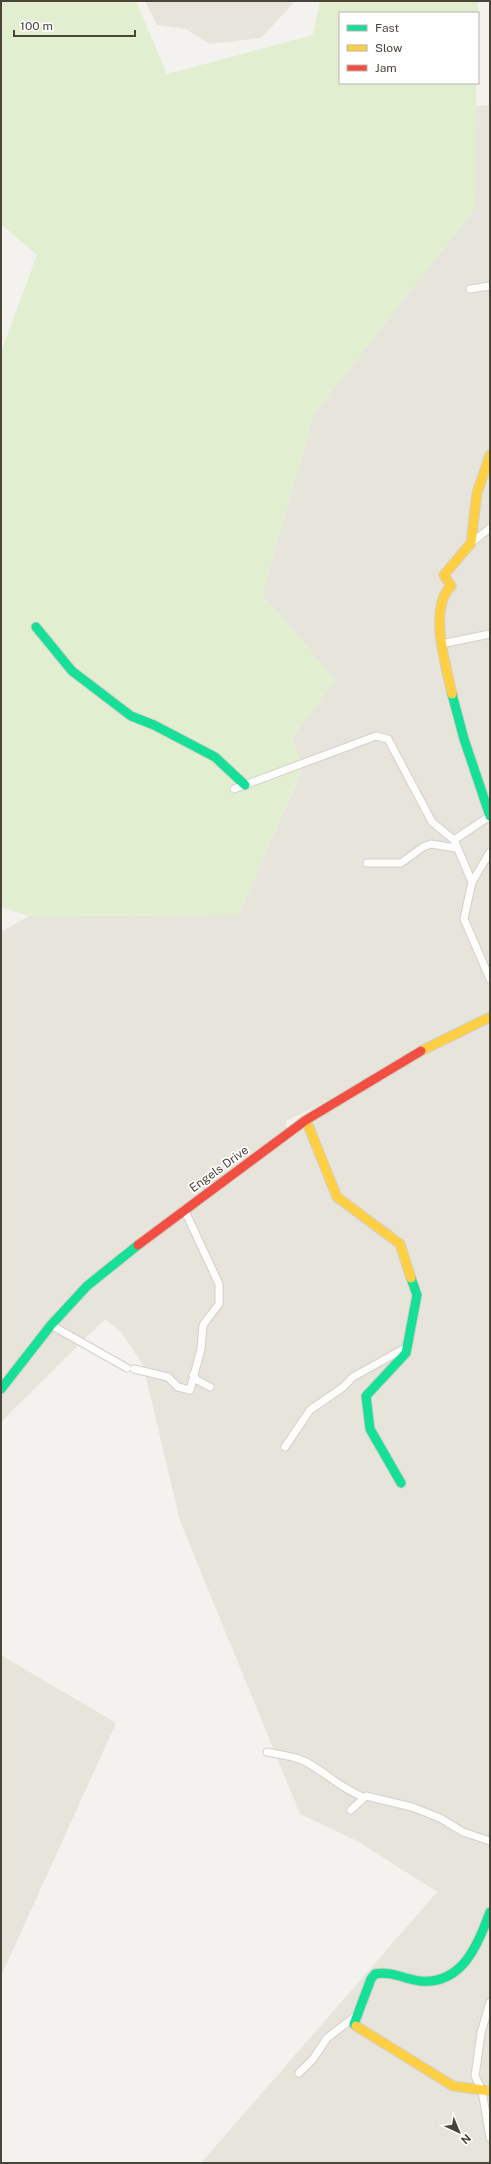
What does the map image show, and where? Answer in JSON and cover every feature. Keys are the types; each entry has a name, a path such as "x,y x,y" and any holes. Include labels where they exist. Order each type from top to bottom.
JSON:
{"street":[{"path":"470,289 490,286"},
{"path":"471,543 477,493 490,455"},
{"path":"454,840 490,816 458,715 441,644 442,596 451,586 444,575 471,543 490,528"},
{"path":"36,627 72,671 131,716 154,725 215,757 245,784"},
{"path":"441,644 490,634"},
{"path":"234,789 376,736 382,736 388,739 432,822 454,840 456,848 472,882"},
{"path":"367,864 401,863 423,847 431,844 456,848"},
{"path":"490,852 472,882 464,920 490,979"},
{"name":"Engels Drive","path":"1,1389 51,1326 87,1286 119,1258 306,1120 375,1076 414,1054 490,1017"},
{"path":"306,1120 337,1197 400,1244 417,1295 406,1353 366,1396 370,1429 401,1483"},
{"path":"51,1326 131,1369 168,1377 178,1387 190,1390 201,1349 203,1325 219,1304 219,1284 184,1209"},
{"path":"285,1447 310,1410 342,1388 353,1377 407,1347"},
{"path":"193,1375 197,1380 210,1387"},
{"path":"268,1752 295,1757 348,1791 363,1797 412,1807 434,1815 470,1835 490,1841"},
{"path":"352,1810 363,1797"},
{"path":"486,2091 453,2086 354,2024 370,1979 375,1974 387,1972 420,1981 436,1981 458,1971 468,1961 478,1946 490,1912"},
{"path":"490,2002 481,2033 475,2076 486,2091 490,2138"},
{"path":"299,2073 313,2059 326,2038 357,2015"}],"shaded area":[{"path":"145,1 295,1 261,38 210,44 186,29 157,25"},
{"path":"490,105 490,2163 201,2163 437,1892 359,1842 300,1814 180,1521 143,1365 121,1332 105,1319 1,1422 1,932 29,916 238,915 302,770 292,738 335,680 262,594 314,414 475,208 475,106","holes":["357,1087 286,1141 286,1121"]},
{"path":"1,1655 116,1723 1,1976"}],"green space":[{"path":"1,1 136,1 167,74 313,35 320,1 478,1 478,12 339,12 339,84 476,84 475,208 314,414 262,594 335,680 292,738 302,769 238,915 29,916 1,907 1,352 37,255 1,224"}],"traffic: fast":[{"path":"36,627 72,671 131,716 154,725 215,757 245,785"},
{"path":"452,694 464,739 490,816"},
{"path":"1,1389 51,1325 87,1286 138,1245"},
{"path":"401,1483 370,1429 366,1396 406,1353 417,1295 411,1278"},
{"path":"356,2026 354,2024 371,1979 375,1974 392,1974 420,1981 435,1981 447,1977 457,1970 474,1949 490,1912"}],"traffic: slow":[{"path":"452,694 441,638 441,608 444,596 451,586 444,575 471,543 477,493 490,455"},
{"path":"421,1051 490,1017"},
{"path":"306,1120 337,1197 400,1244 411,1278"},
{"path":"356,2026 453,2086 490,2091"}],"traffic: jam":[{"path":"138,1245 306,1120 421,1051"}]}
